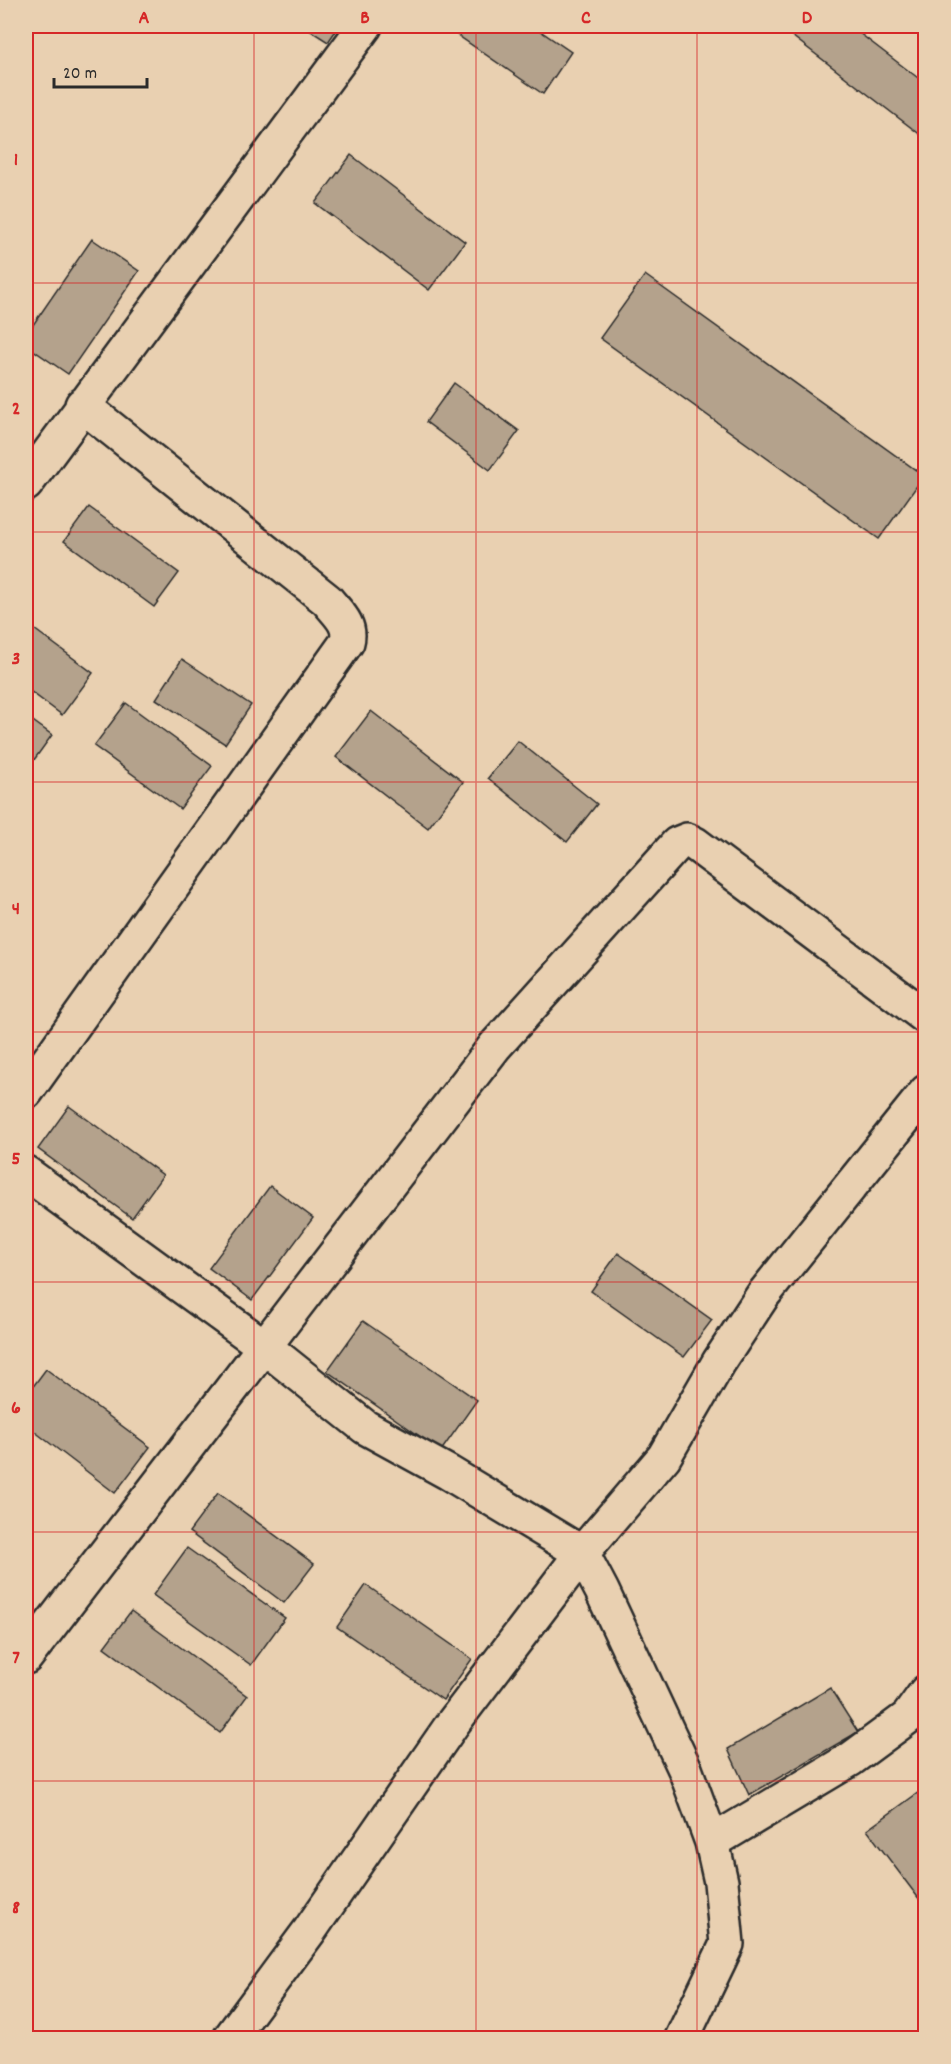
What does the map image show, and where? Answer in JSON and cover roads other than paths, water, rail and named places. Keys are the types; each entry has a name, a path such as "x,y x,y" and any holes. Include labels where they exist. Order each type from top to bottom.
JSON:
{"street":[{"path":"26,484 82,405 365,26"},
{"path":"26,1092 347,642 349,634 348,626 327,600 82,405"},
{"path":"26,1657 495,1046 678,844 687,840 695,844 926,1017"},
{"path":"231,2038 310,1930 453,1724 582,1553 664,1457 719,1362 763,1295 926,1092"},
{"path":"26,1173 265,1347 366,1427 449,1473 582,1553 686,1769 712,1842 721,1882 727,1944 682,2038"},
{"path":"712,1842 851,1759 908,1717 926,1692"}]}
